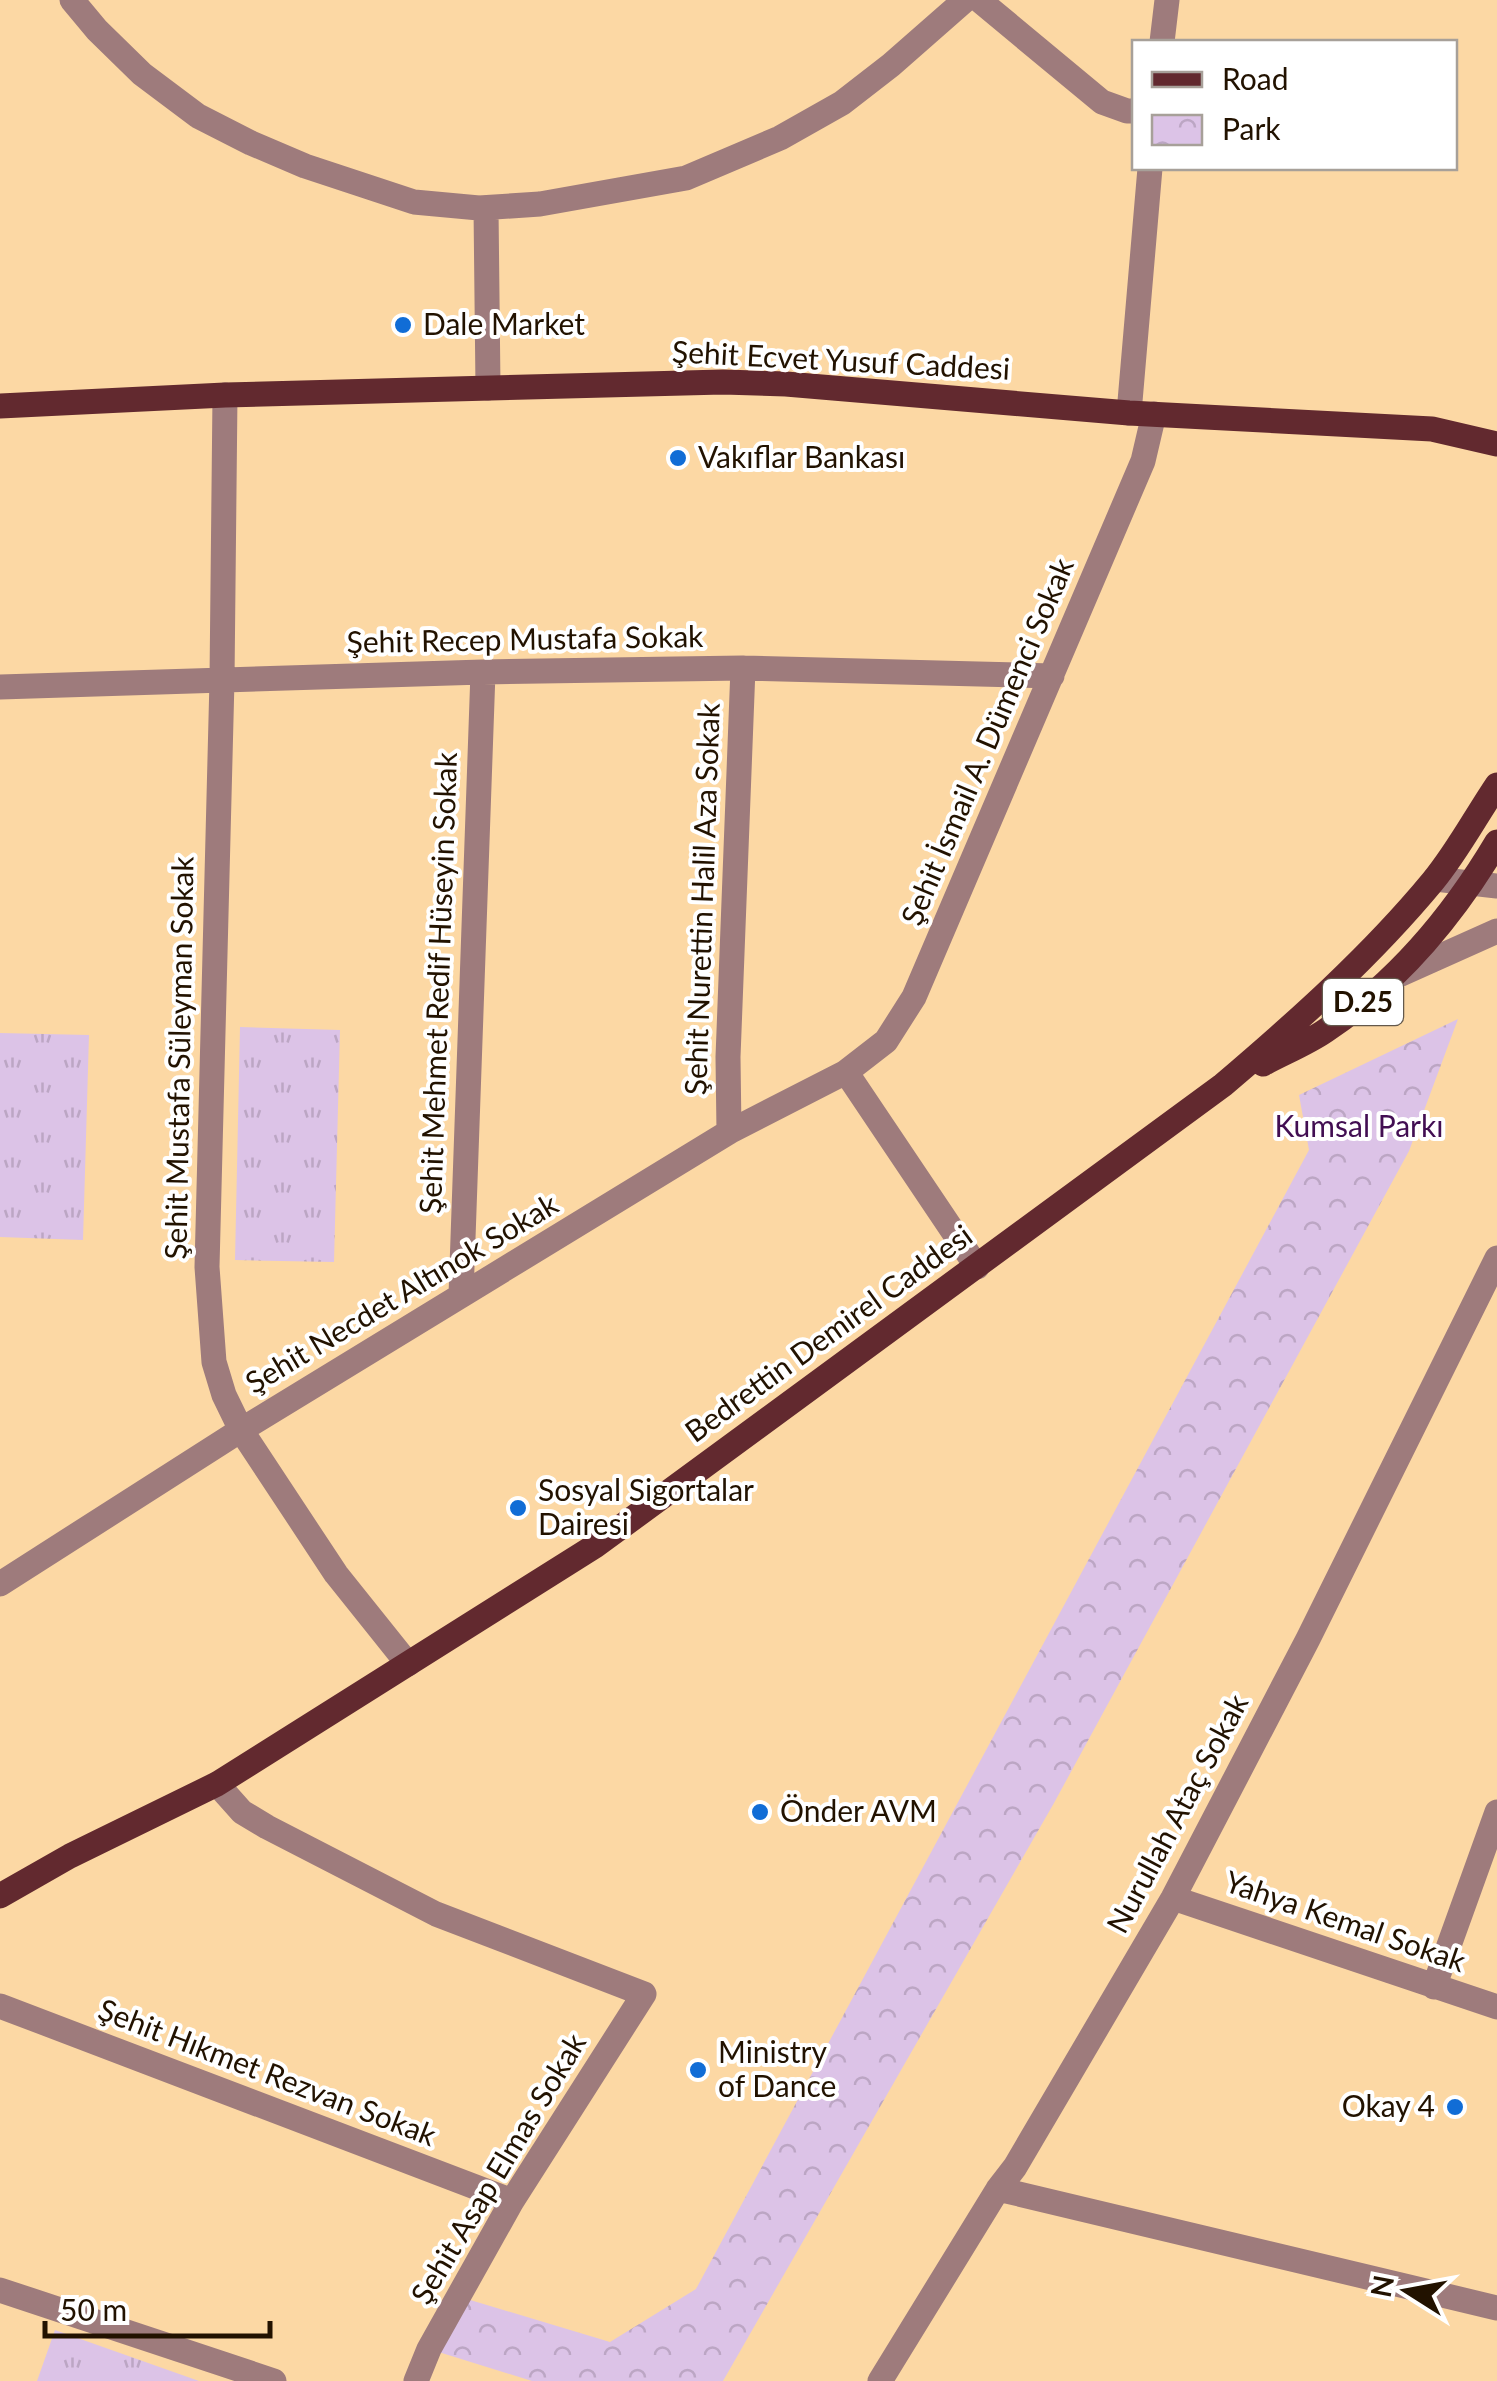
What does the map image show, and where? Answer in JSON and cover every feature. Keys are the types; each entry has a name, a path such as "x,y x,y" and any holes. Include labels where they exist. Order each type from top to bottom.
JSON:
{"main road":[{"name":"Şehit Ecvet Yusuf Caddesi","path":"0,406 225,395 723,382 1432,430 1497,444"},
{"name":"Bedrettin Demirel Caddesi","path":"0,1896 70,1856 217,1784 595,1546 1223,1085 1300,1019 1435,879 1497,784"},
{"name":"Bedrettin Demirel Caddesi","path":"1223,1085 1322,1034 1387,981 1485,884 1497,842"}],"street":[{"path":"72,0 142,74 198,116 251,143 305,166 414,202 486,208 540,204 686,178 780,138 842,103 966,0"},
{"path":"979,0 1102,102 1132,110"},
{"path":"1162,40 1167,0"},
{"name":"Şehit İsmail A. Dümenci Sokak","path":"846,1072 886,1041 914,997 1143,461 1150,170"},
{"path":"486,208 488,388"},
{"name":"Şehit Mustafa Süleyman Sokak","path":"225,395 222,680 206,1267 214,1362 241,1430 336,1574 408,1664"},
{"name":"Şehit Recep Mustafa Sokak","path":"0,687 743,668 1052,676"},
{"name":"Şehit Nurettin Halil Aza Sokak","path":"729,1132 728,1057 743,668"},
{"name":"Şehit Mehmet Redif Hüseyin Sokak","path":"462,1296 482,672"},
{"path":"1435,879 1485,884"},
{"path":"1387,981 1497,931"},
{"path":"846,1072 976,1267"},
{"name":"Şehit Necdet Altınok Sokak","path":"0,1584 241,1430 729,1132 846,1072"},
{"name":"Nurullah Ataç Sokak","path":"880,2381 998,2189 1015,2168 1173,1898 1308,1639 1497,1258"},
{"name":"Şehit Asap Elmas Sokak","path":"217,1784 242,1812 267,1827 436,1914 644,1994 512,2201 429,2349 416,2381"},
{"path":"1434,1987 1497,1812"},
{"name":"Yahya Kemal Sokak","path":"1173,1898 1497,2006"},
{"name":"Şehit Hıkmet Rezvan Sokak","path":"0,2006 512,2201"},
{"path":"998,2189 1497,2308"},
{"path":"0,2290 274,2381"}],"green space":[{"name":"Kumsal Parkı","path":"1458,1019 1409,1151 1054,1803 723,2381 532,2381 429,2349 457,2296 610,2342 696,2289 1309,1150 1299,1095"},
{"path":"240,1027 340,1030 334,1262 235,1260"},
{"path":"0,1033 89,1035 83,1240 0,1237"},
{"path":"55,2330 199,2381 37,2381"}],"place":[{"name":"Dale Market","path":"403,325"},
{"name":"Vakıflar Bankası","path":"678,458"},
{"name":"Sosyal Sigortalar Dairesi","path":"518,1508"},
{"name":"Önder AVM","path":"760,1812"},
{"name":"Ministry of Dance","path":"698,2070"},
{"name":"Okay 4","path":"1455,2107"}]}
